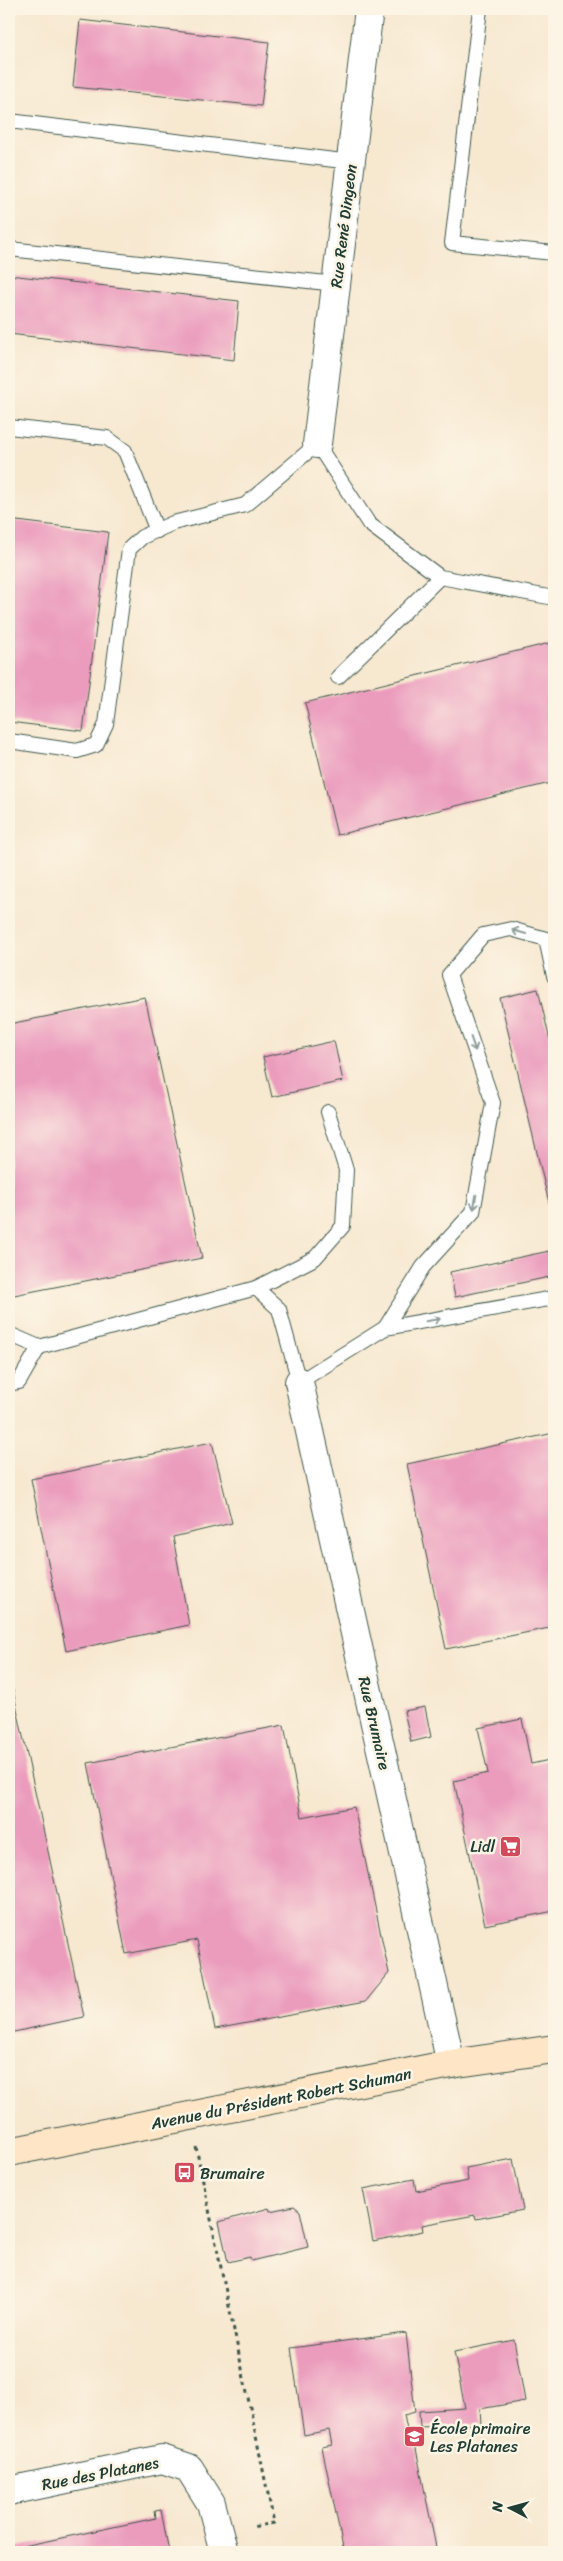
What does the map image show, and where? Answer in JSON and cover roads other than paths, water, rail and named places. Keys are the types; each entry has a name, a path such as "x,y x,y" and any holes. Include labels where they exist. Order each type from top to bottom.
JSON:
{"street":[{"name":"Rue René Dingeon","path":"317,444 369,9"},
{"name":"Rue Brumaire","path":"298,1382 451,2064"},
{"name":"Avenue du Président Robert Schuman","path":"9,2152 451,2064 554,2049"},
{"name":"Rue des Platanes","path":"9,2491 162,2459 189,2468 211,2503 222,2542"}],"lane":[{"path":"480,9 452,243 554,253"},
{"path":"9,121 351,162"},
{"path":"9,249 336,284"},
{"path":"9,427 107,438 125,451 157,531"},
{"path":"9,741 77,751 96,745 106,724 129,549 142,537 173,523 245,505 317,444 369,524 440,577 554,598"},
{"path":"338,677 440,577"},
{"path":"385,1328 423,1267 473,1212 490,1121 493,1103 449,975 484,935 511,929 546,939 554,976"},
{"path":"9,1334 39,1347 256,1288 315,1258 343,1226 346,1170 328,1112"},
{"path":"256,1288 279,1309 298,1382 385,1328 554,1298"},
{"path":"9,1384 19,1382 39,1347"}],"place":[{"name":"Lidl","path":"511,1846"},
{"name":"Brumaire","path":"184,2173"},
{"name":"École primaire Les Platanes","path":"414,2437"}]}
